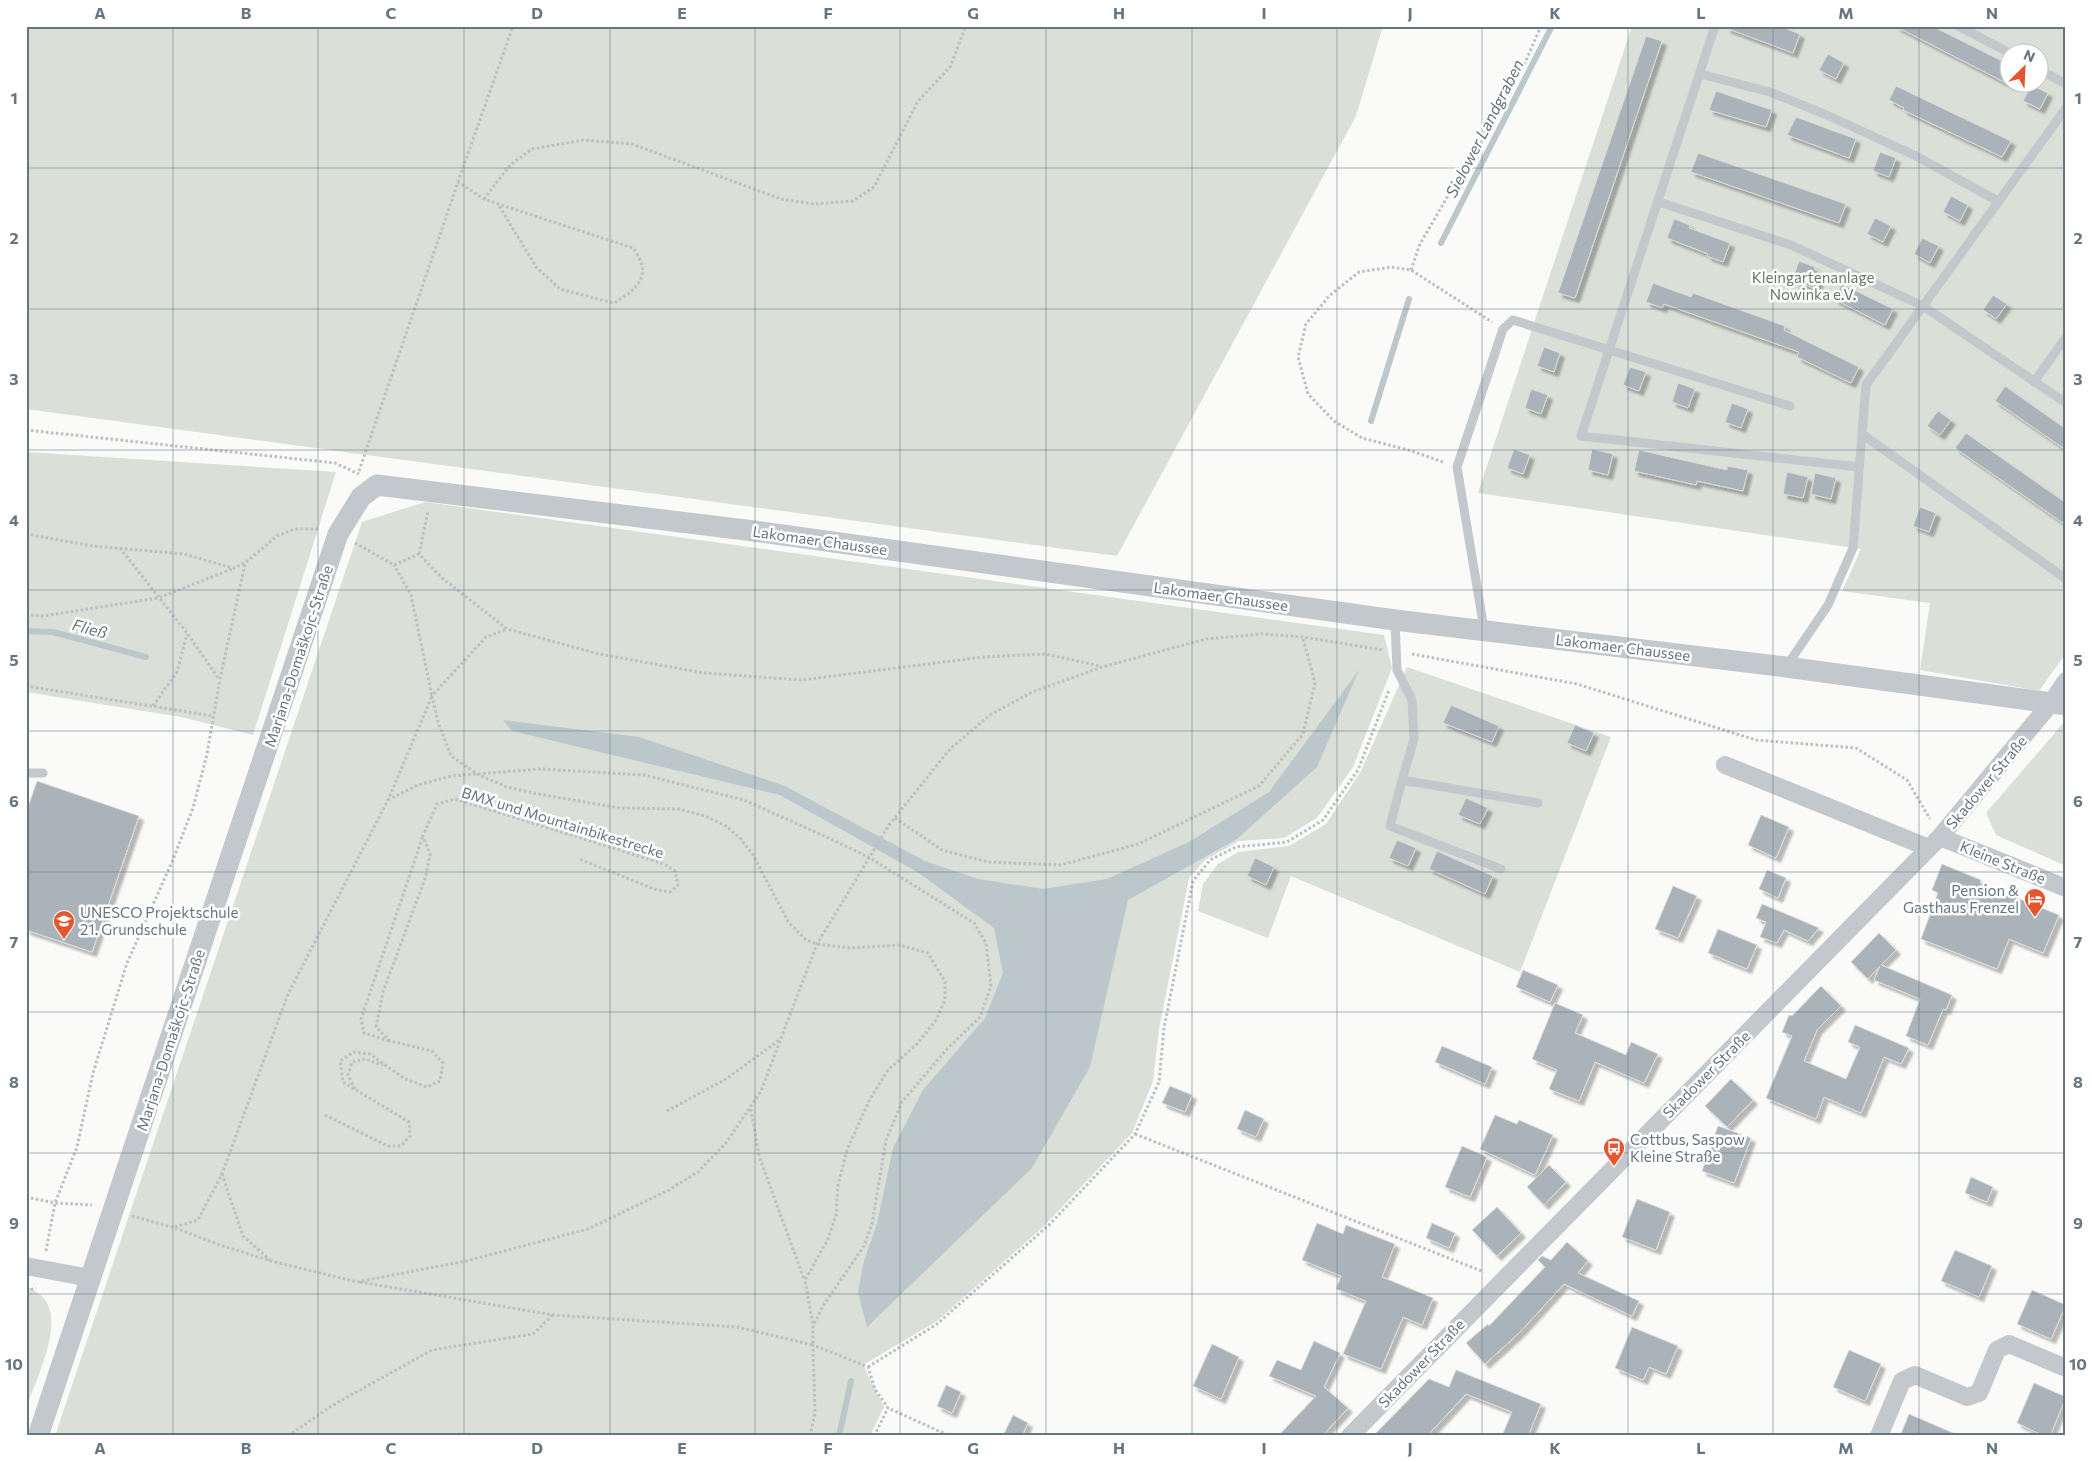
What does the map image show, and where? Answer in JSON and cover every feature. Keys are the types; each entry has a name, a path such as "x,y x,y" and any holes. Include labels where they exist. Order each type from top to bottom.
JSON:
{"street":[{"name":"Lakomaer Chaussee","path":"369,491 433,492 754,531 1395,620 1786,667 2058,704"},
{"name":"Marjana-Domaškojc-Straße","path":"38,1436 338,534 369,491"},
{"name":"Skadower Straße","path":"1350,1436 1935,842 2058,704 2066,681"},
{"name":"Kleine Straße","path":"1725,765 2066,888"},
{"path":"34,1268 90,1278"},
{"path":"1879,1436 1902,1381 1915,1375 1967,1397 1979,1393 1997,1350 2009,1344 2066,1368"}],"lane":[{"path":"1715,26 1581,436 1859,467"},
{"path":"1958,26 2000,48"},
{"path":"1700,74 1770,92 1829,116 1914,155 1998,201"},
{"path":"2050,75 2066,84"},
{"path":"1786,667 1828,606 1853,548 1866,385 2066,108"},
{"path":"1659,202 1791,245 1923,306 2066,404"},
{"path":"1484,630 1457,467 1503,329 1514,320 1790,406"},
{"path":"2034,382 2066,337"},
{"path":"1862,434 2066,579"},
{"path":"1395,620 1397,670 1412,700 1414,739 1390,826 1501,869"},
{"path":"26,773 43,773"},
{"path":"1402,780 1538,804"}],"path":[{"path":"358,474 513,26"},
{"path":"484,199 510,165 532,149 584,140 632,144 781,199 814,204 853,201 874,187 918,101 950,67 966,26"},
{"path":"1411,270 1420,244 1526,63 1541,26"},
{"path":"458,182 484,199 633,248 641,260 643,274 637,287 614,303 560,289 536,267 498,204"},
{"path":"1457,467 1412,451 1362,438 1334,421 1308,394 1298,356 1306,324 1329,296 1359,272 1390,267 1411,270 1503,329"},
{"path":"26,430 335,463 358,474 369,491"},
{"path":"418,554 433,492"},
{"path":"26,615 43,616 158,598 245,563 277,536 296,529 316,528 338,534 394,565 411,595 438,722 451,756 479,774 507,787 620,808 679,809 705,816 726,826 753,855 789,923 806,939 817,944 850,948 900,945 928,953 945,982 945,1000 936,1020 917,1044 888,1070 870,1099 847,1150 838,1185 836,1215 828,1239 804,1280"},
{"path":"26,534 92,546 184,554 233,568"},
{"path":"120,548 187,633 220,680"},
{"path":"394,565 418,554"},
{"path":"418,554 442,578 507,629 599,654 704,673 802,680 983,658 1045,654 1102,667"},
{"path":"34,1268 55,1203 77,1147 93,1073 127,963 172,862 193,808 207,754 220,680 245,563"},
{"path":"175,1228 198,1220 222,1174 288,994 388,800 432,696 486,637 507,629"},
{"path":"153,706 177,672 187,633"},
{"path":"357,1282 466,1261 588,1229 669,1190 698,1172 726,1143 751,1109 761,1091 817,944 889,825 950,749 990,715 1032,692 1102,667 1206,639 1262,634 1303,637 1577,684 1756,740 1856,748 1907,780 1935,842"},
{"path":"895,818 942,850 988,862 1061,866 1138,844 1259,786 1303,734 1314,683 1303,637"},
{"path":"868,1367 945,1317 1049,1226 1135,1134 1159,1082 1164,1028 1193,881 1210,860 1236,847 1287,842 1323,820 1358,770 1397,670"},
{"path":"26,686 213,716"},
{"path":"388,800 418,785 451,776 541,769 644,775 744,800 870,858 974,923 986,942 991,986 980,1017 946,1050 902,1102 886,1140 872,1224 866,1238 813,1326"},
{"name":"BMX und Mountainbikestrecke","path":"423,836 437,804 456,799 664,864 675,871 678,885 670,892 658,890 579,859"},
{"path":"390,1041 376,1027 378,1010 426,876 430,854 423,836"},
{"path":"325,1116 388,1146 401,1146 410,1136 409,1122 343,1082 340,1061 354,1052 370,1054 405,1079 427,1087 440,1081 443,1063 432,1051 364,1033 361,1019 423,836"},
{"path":"667,1111 726,1079 781,1038"},
{"path":"355,1089 348,1075 352,1062 364,1059 386,1066"},
{"path":"751,1109 759,1156 804,1280 813,1326 815,1414 810,1436"},
{"path":"1135,1134 1504,1279"},
{"path":"222,1174 243,1236 271,1262"},
{"path":"26,1197 55,1203 88,1204 175,1228 220,1246 271,1262 357,1282 553,1315 737,1327 813,1345 868,1367"},
{"path":"288,1436 333,1405 432,1350 533,1334 553,1315"},
{"path":"868,1367 875,1389 888,1408 950,1436"},
{"path":"874,1436 888,1408"}],"green space":[{"path":"26,26 1383,26 1356,116 1117,556 26,409"},
{"name":"Kleingartenanlage Nowinka e.V.","path":"1632,26 2066,26 2066,653 2039,691 1920,670 1930,603 1842,591 1861,549 1478,493"},
{"path":"26,452 336,472 253,735 181,717 26,692"},
{"path":"425,502 1384,635 1392,668 1353,767 1317,818 1284,838 1239,841 1205,860 1189,878 1159,1029 1153,1081 1132,1133 1044,1226 937,1321 863,1365 884,1407 870,1436 55,1436 362,522"},
{"path":"1407,667 1611,737 1520,972 1291,876 1268,938 1198,911 1203,884 1218,864 1238,852 1289,846 1326,824 1361,771"},
{"path":"2066,720 2066,866 1996,835 1986,813"},
{"path":"26,1286 45,1300 50,1311 51,1324 46,1354 26,1408"}],"shaded area":[{"path":"1359,670 1317,767 1237,839 1128,900 1090,1067 1032,1168 867,1327 858,1292 864,1261 877,1224 893,1148 923,1090 985,1018 1003,973 994,928 919,873 780,795 512,731 503,720 639,737 785,786 925,861 978,879 1043,889 1107,879 1189,842 1269,792"}],"building":[{"path":"1727,26 1779,26 1800,34 1793,53 1726,28"},
{"path":"1895,26 1932,26 2000,60 2000,80"},
{"path":"1646,36 1662,41 1575,298 1558,293"},
{"path":"1828,54 1844,63 1836,79 1819,70"},
{"path":"1896,86 2011,141 2002,157 1903,110 1904,108 1889,100"},
{"path":"1716,91 1772,110 1766,127 1709,110"},
{"path":"2028,92 2048,93 2040,109 2023,101"},
{"path":"1796,117 1856,139 1849,158 1787,135"},
{"path":"1880,152 1896,158 1889,177 1873,171"},
{"path":"1698,153 1846,204 1839,223 1691,172"},
{"path":"1951,196 1968,205 1960,221 1943,212"},
{"path":"1875,218 1891,226 1883,242 1867,234"},
{"path":"1674,219 1690,225 1689,228 1730,243 1723,262 1667,238"},
{"path":"1922,238 1939,246 1930,263 1914,254"},
{"path":"1799,261 1815,267 1814,269 1821,273 1816,289 1792,280"},
{"path":"1653,283 1691,297 1693,293 1785,326 1784,330 1859,367 1851,383 1797,357 1799,352 1664,304 1662,308 1646,302"},
{"path":"1842,284 1893,309 1885,325 1834,299"},
{"path":"1993,295 2007,304 1996,319 1983,310"},
{"path":"1544,347 1560,353 1554,372 1537,366"},
{"path":"1630,367 1646,372 1639,391 1623,385"},
{"path":"1678,383 1695,389 1688,408 1672,402"},
{"path":"2005,386 2066,429 2066,450 1995,401"},
{"path":"1531,389 1548,395 1541,414 1525,408"},
{"path":"1732,403 1748,409 1741,428 1725,422"},
{"path":"1938,411 1951,420 1940,435 1927,426"},
{"path":"1966,433 2066,503 2066,525 1955,448"},
{"path":"1514,449 1530,455 1523,474 1507,468"},
{"path":"1592,449 1613,454 1608,475 1588,470"},
{"path":"1639,450 1727,470 1727,466 1748,470 1743,491 1697,481 1696,485 1634,471"},
{"path":"1787,472 1808,477 1803,498 1783,494"},
{"path":"1815,473 1836,478 1831,499 1811,494"},
{"path":"1920,507 1936,513 1929,532 1913,526"},
{"path":"1451,705 1499,726 1492,742 1443,723"},
{"path":"1575,725 1594,733 1586,751 1567,743"},
{"path":"37,781 139,816 92,952 26,930 26,813"},
{"path":"1466,798 1488,808 1480,824 1458,815"},
{"path":"1761,815 1789,827 1776,858 1748,845"},
{"path":"1397,840 1416,848 1408,866 1389,858"},
{"path":"1437,851 1493,876 1485,894 1429,869"},
{"path":"1255,858 1274,867 1266,885 1247,876"},
{"path":"1942,864 1981,880 1980,883 2059,915 2043,953 2009,939 1997,969 1921,939 1938,893 1932,890"},
{"path":"1767,870 1786,878 1778,898 1759,889"},
{"path":"1673,886 1697,896 1678,938 1655,929"},
{"path":"1762,904 1819,928 1808,941 1784,930 1777,943 1760,937 1766,922 1756,918"},
{"path":"1718,929 1757,945 1747,969 1708,953"},
{"path":"1879,933 1896,950 1881,965 1952,995 1946,1010 1943,1009 1928,1045 1906,1036 1920,999 1874,980 1880,966 1868,979 1851,962"},
{"path":"1523,970 1558,985 1550,1002 1516,987"},
{"path":"1821,986 1841,1006 1817,1030 1804,1061 1846,1079 1860,1047 1848,1042 1855,1025 1909,1048 1901,1064 1884,1057 1861,1113 1824,1097 1816,1119 1766,1098 1792,1036 1782,1032 1789,1015 1792,1016"},
{"path":"1555,1003 1583,1015 1575,1033 1626,1055 1631,1042 1658,1054 1644,1083 1595,1062 1579,1101 1549,1089 1557,1070 1532,1059"},
{"path":"1442,1046 1492,1067 1485,1084 1435,1062"},
{"path":"1731,1079 1753,1100 1727,1127 1705,1106"},
{"path":"1170,1086 1192,1095 1185,1112 1162,1103"},
{"path":"1245,1110 1264,1119 1256,1137 1237,1129"},
{"path":"1495,1115 1517,1124 1519,1120 1553,1135 1535,1175 1480,1149"},
{"path":"1718,1126 1751,1138 1734,1183 1702,1171"},
{"path":"1462,1146 1487,1157 1470,1197 1445,1187"},
{"path":"1549,1165 1566,1182 1544,1205 1527,1187"},
{"path":"1971,1177 1993,1187 1987,1202 1965,1193"},
{"path":"1637,1199 1670,1212 1656,1250 1622,1237"},
{"path":"1497,1207 1521,1233 1497,1256 1472,1230"},
{"path":"1317,1223 1343,1234 1346,1225 1395,1244 1382,1277 1433,1298 1422,1325 1403,1317 1381,1369 1343,1354 1366,1301 1336,1289 1341,1276 1302,1260"},
{"path":"1432,1223 1455,1233 1449,1248 1426,1238"},
{"path":"1567,1242 1588,1261 1578,1273 1639,1301 1632,1316 1564,1284 1520,1332 1485,1364 1466,1343 1488,1324 1489,1326 1545,1267 1538,1260 1542,1256 1551,1260"},
{"path":"1955,1250 1992,1266 1979,1297 1941,1281"},
{"path":"2032,1290 2066,1305 2051,1339 2017,1324"},
{"path":"1632,1327 1678,1346 1666,1374 1649,1367 1643,1380 1615,1368"},
{"path":"1314,1341 1340,1353 1324,1387 1348,1408 1322,1436 1278,1436 1316,1396 1269,1376 1277,1360 1301,1370"},
{"path":"1212,1344 1239,1357 1221,1399 1193,1386"},
{"path":"1849,1350 1881,1364 1865,1401 1833,1387"},
{"path":"1456,1370 1541,1404 1528,1436 1502,1436 1512,1412 1466,1394 1427,1436 1373,1436 1429,1379 1449,1387"},
{"path":"2034,1383 2066,1397 2050,1436 2044,1436 2017,1423"},
{"path":"946,1385 961,1392 952,1413 937,1406"},
{"path":"1909,1414 1960,1436 1900,1436"},
{"path":"1013,1415 1028,1423 1022,1436 1003,1436"}],"waterway":[{"name":"Sielower Landgraben","path":"1441,243 1552,26"},
{"path":"1371,421 1409,299"},
{"name":"Fließ","path":"26,631 53,632 146,657"},
{"name":"Fließ","path":"839,1436 851,1381"}],"place":[{"name":"Pension & Gasthaus Frenzel","path":"2035,918"},
{"name":"UNESCO Projektschule 21. Grundschule","path":"64,940"},
{"name":"Cottbus, Saspow Kleine Straße","path":"1614,1167"}]}
